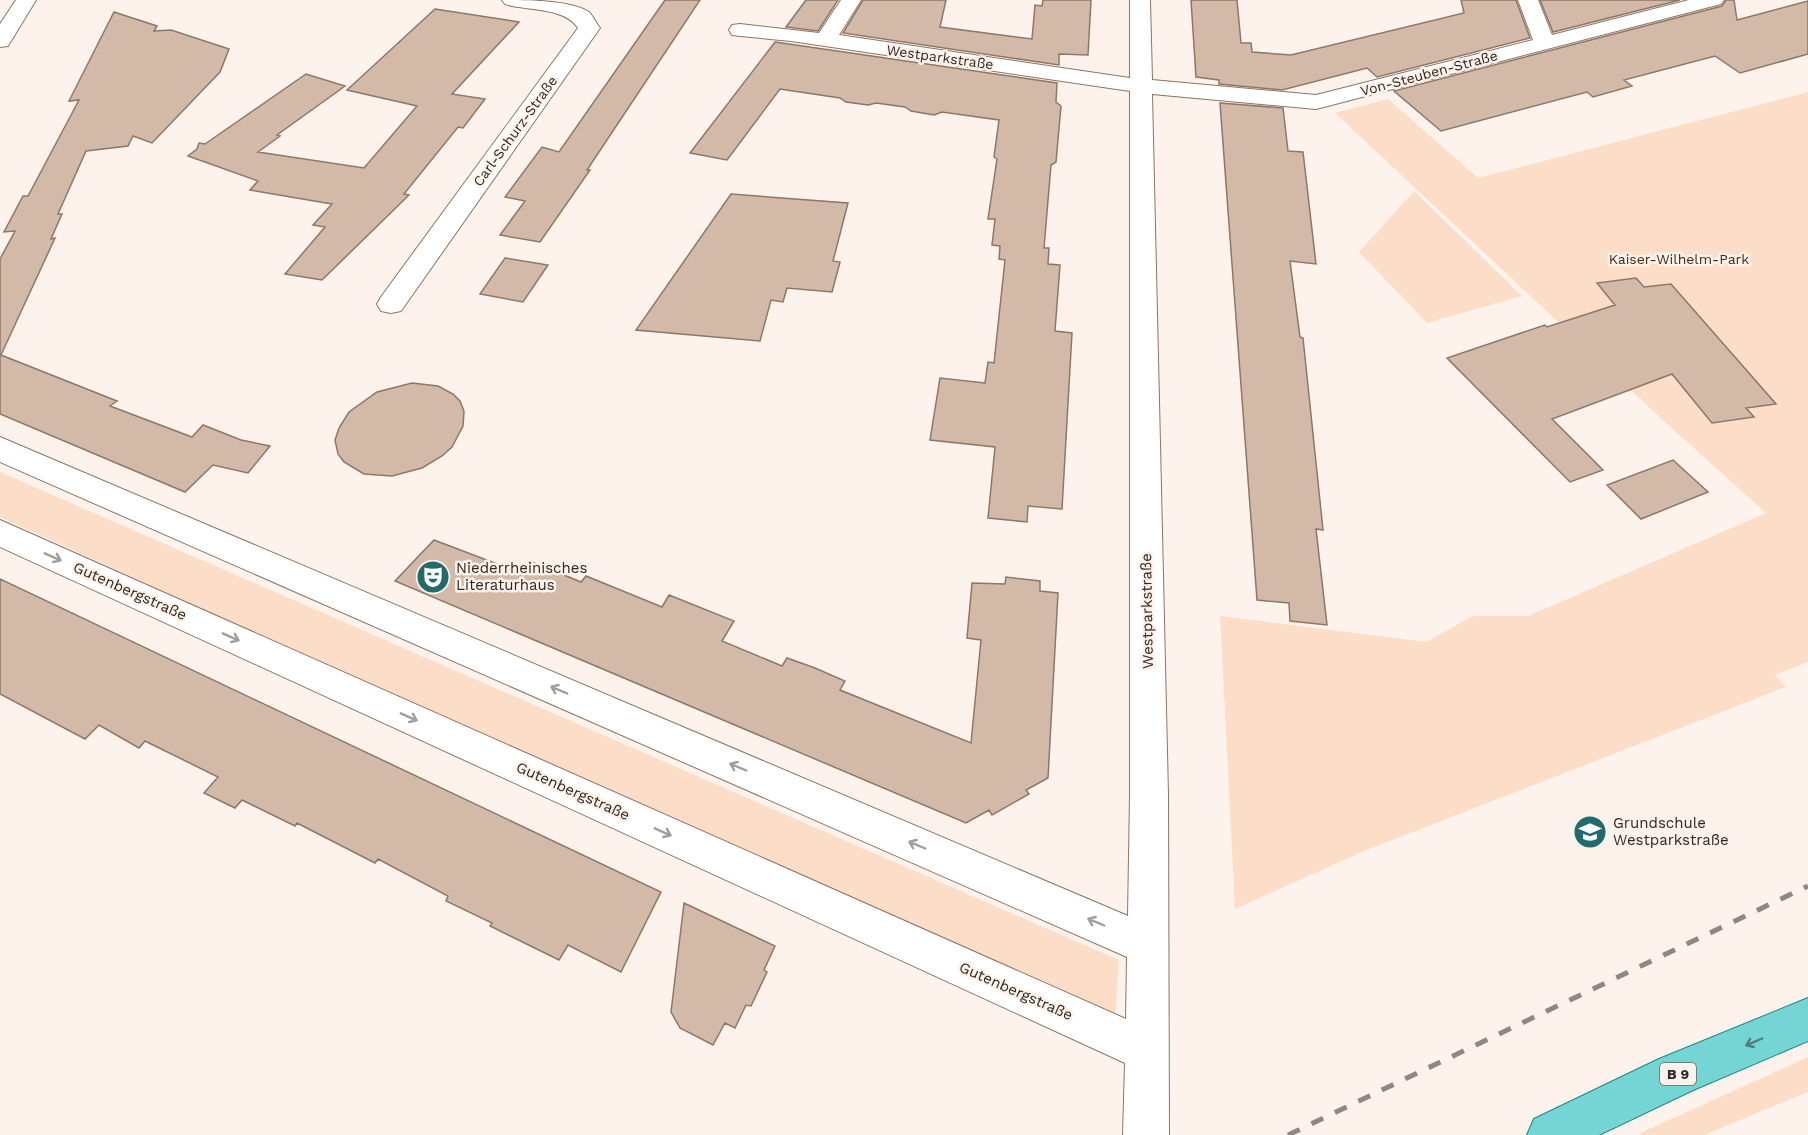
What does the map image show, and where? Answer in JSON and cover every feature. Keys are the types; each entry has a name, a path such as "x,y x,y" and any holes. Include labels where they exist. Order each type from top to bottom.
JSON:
{"main road":[{"name":"B 9","path":"1551,1135 1676,1075 1808,1019"}],"street":[{"path":"0,41 26,0"},
{"name":"Carl-Schurz-Straße","path":"391,304 589,28 581,16 562,8 512,0"},
{"path":"825,40 851,0"},
{"name":"Westparkstraße","path":"1140,0 1149,946 1146,1135"},
{"path":"1528,0 1545,43"},
{"name":"Von-Steuben-Straße","path":"1140,86 1316,102 1714,0"},
{"name":"Westparkstraße","path":"740,30 825,40 1140,86"},
{"path":"0,449 1149,946"},
{"name":"Gutenbergstraße","path":"0,533 1146,1050"}],"green space":[{"name":"Kaiser-Wilhelm-Park","path":"1808,92 1808,662 1775,675 1786,687 1364,851 1235,909 1220,616 1426,642 1473,616 1528,616 1766,513 1667,424 1335,113 1388,99 1478,178"},
{"path":"1414,191 1522,296 1427,323 1359,252"},
{"path":"0,472 1119,960 1115,1022 0,517"},
{"path":"1808,1057 1808,1092 1704,1135 1641,1135 1640,1133"}],"building":[{"path":"665,0 700,0 587,170 590,170 540,242 500,235 525,201 505,197 542,147 559,152"},
{"path":"806,0 838,0 818,31 786,27"},
{"path":"863,0 946,0 940,27 1032,39 1035,5 1042,6 1043,0 1091,0 1088,55 1059,54 1059,65 843,33"},
{"path":"1191,0 1237,0 1241,43 1251,43 1252,52 1291,55 1464,13 1461,0 1516,0 1530,38 1377,77 1367,68 1282,90 1219,84 1219,80 1196,77"},
{"path":"1540,0 1680,0 1553,32"},
{"path":"1726,0 1734,0 1737,20 1808,1 1808,54 1740,73 1715,56 1624,80 1632,86 1593,97 1587,92 1441,131 1394,91 1722,6"},
{"path":"435,9 519,22 452,94 485,99 463,128 458,127 404,194 409,195 322,280 285,274 325,227 313,225 332,204 250,190 258,181 188,156 197,149 199,143 205,144 306,74 345,86 277,135 280,136 258,152 364,168 417,106 347,90"},
{"path":"114,12 157,26 154,31 171,30 229,49 220,72 152,143 133,136 128,146 86,151 58,214 62,214 51,239 55,238 1,355 117,401 110,406 192,437 203,425 241,440 270,446 248,473 213,465 185,492 0,414 0,259 15,231 4,232 23,196 28,196 79,100 69,101"},
{"path":"775,42 1057,83 1056,102 1061,106 1056,162 1051,165 1044,248 1049,248 1048,264 1060,265 1055,331 1072,333 1062,509 1028,506 1027,522 988,518 995,447 930,440 940,378 985,383 988,362 994,363 1005,260 999,259 1000,246 992,245 995,219 988,219 997,159 994,157 999,120 942,112 934,115 911,111 905,107 846,102 840,98 780,89 727,160 690,153"},
{"path":"1220,103 1283,108 1288,151 1303,152 1316,264 1290,261 1300,337 1303,338 1323,530 1316,529 1327,625 1290,621 1289,603 1257,600"},
{"path":"731,194 848,203 833,261 840,262 832,292 787,288 783,302 771,300 760,341 636,330"},
{"path":"505,258 548,265 523,302 480,294"},
{"path":"1636,278 1644,287 1671,284 1776,404 1746,408 1754,417 1712,423 1672,374 1552,419 1603,470 1570,482 1447,358 1545,325 1547,327 1615,305 1597,283"},
{"path":"412,383 438,386 453,394 460,401 464,411 463,426 452,447 422,468 392,476 364,474 344,462 338,454 335,440 349,412 377,392"},
{"path":"1673,460 1708,492 1641,519 1607,485"},
{"path":"434,540 521,573 530,561 581,582 586,576 662,607 669,595 734,621 722,641 782,666 787,658 815,668 845,681 840,690 971,743 981,640 967,638 972,583 1005,584 1006,577 1040,581 1040,591 1058,593 1048,778 1026,790 1029,794 992,815 989,810 966,823 395,581"},
{"path":"0,579 661,892 621,972 568,945 559,960 490,926 492,923 446,901 448,896 378,859 375,863 297,823 295,826 242,800 235,808 204,793 218,777 145,741 139,748 99,725 85,739 0,694"},
{"path":"684,903 775,946 764,970 767,972 751,1006 746,1005 735,1028 725,1023 713,1045 680,1028 671,1012"}],"railway":[{"path":"1288,1135 1808,886"}],"place":[{"name":"Niederrheinisches Literaturhaus","path":"433,577"},
{"name":"Grundschule Westparkstraße","path":"1590,832"}]}
